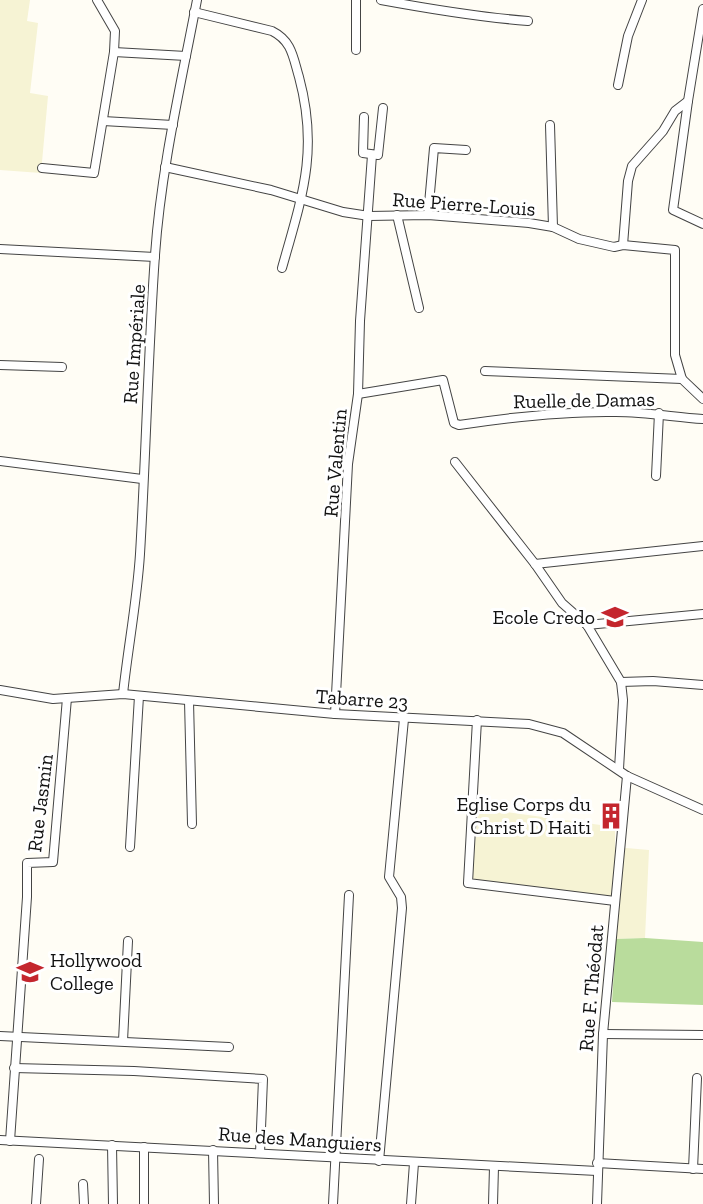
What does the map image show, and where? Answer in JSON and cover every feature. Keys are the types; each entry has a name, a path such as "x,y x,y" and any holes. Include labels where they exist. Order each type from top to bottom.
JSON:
{"street":[{"path":"42,168 93,174 104,121 115,31 97,0"},
{"name":"Rue Impériale","path":"123,694 140,556 142,478 155,257 165,167 196,0"},
{"path":"356,0 356,50"},
{"path":"381,0 443,9 463,15 528,21"},
{"path":"618,85 628,36 642,0"},
{"path":"703,9 673,210 703,224"},
{"path":"194,12 272,32 284,37 291,47 308,110 309,147 301,199 282,268"},
{"path":"114,52 186,56"},
{"path":"623,244 628,181 632,166 663,131 675,111 688,101"},
{"path":"364,117 363,153 372,155 380,153 383,108"},
{"path":"104,121 173,125"},
{"path":"550,125 554,227"},
{"path":"428,215 434,148 466,150"},
{"name":"Rue Valentin","path":"335,714 348,464 358,394 360,321 372,155"},
{"name":"Rue Pierre-Louis","path":"165,167 369,216 428,215 529,223 554,227 579,239 614,247 623,244 675,250 675,355 682,379"},
{"path":"397,215 418,308"},
{"path":"0,249 107,257 155,257"},
{"path":"0,365 62,367"},
{"path":"485,371 682,379 703,399"},
{"name":"Ruelle de Damas","path":"358,394 443,380 454,423 459,425 531,414 658,413 703,419"},
{"path":"656,476 658,413"},
{"path":"0,461 142,478"},
{"path":"455,462 535,564 562,603 587,625 621,682 623,700 619,769"},
{"path":"535,564 703,546"},
{"path":"587,625 703,614"},
{"path":"621,682 653,681 703,685"},
{"name":"Tabarre 23","path":"0,690 36,697 67,698 123,694 335,714 529,724 563,733 627,776 703,810"},
{"path":"130,847 139,696"},
{"name":"Rue Jasmin","path":"10,1141 27,863 53,862 67,698"},
{"path":"189,701 192,824"},
{"path":"379,1161 402,908 401,897 389,876 404,719"},
{"path":"477,720 468,883 615,901"},
{"name":"Rue F. Théodat","path":"597,1204 603,1034 627,776"},
{"path":"333,1204 337,1158 343,974 349,895"},
{"path":"123,1041 128,942"},
{"path":"603,1034 703,1035"},
{"path":"0,1036 229,1047"},
{"path":"14,1068 134,1071 263,1079 260,1153"},
{"path":"693,1169 697,1078"},
{"name":"Rue des Manguiers","path":"0,1140 494,1167 703,1169"},
{"path":"112,1145 113,1204"},
{"path":"144,1147 144,1204"},
{"path":"213,1150 214,1204"},
{"path":"36,1204 39,1159"},
{"path":"411,1204 414,1163"},
{"path":"493,1204 494,1167"},
{"path":"83,1184 84,1204"}],"shaded area":[{"path":"0,0 30,0 27,21 38,23 30,93 48,96 41,173 0,170"},
{"path":"478,808 615,827 615,847 649,850 645,938 616,939 620,899 472,880"}],"green space":[{"path":"645,938 703,942 703,1005 612,1002 616,939"}],"place":[{"name":"Ecole Credo","path":"615,617"},
{"name":"Eglise Corps du Christ D Haiti","path":"611,816"},
{"name":"Hollywood College","path":"30,972"}]}
